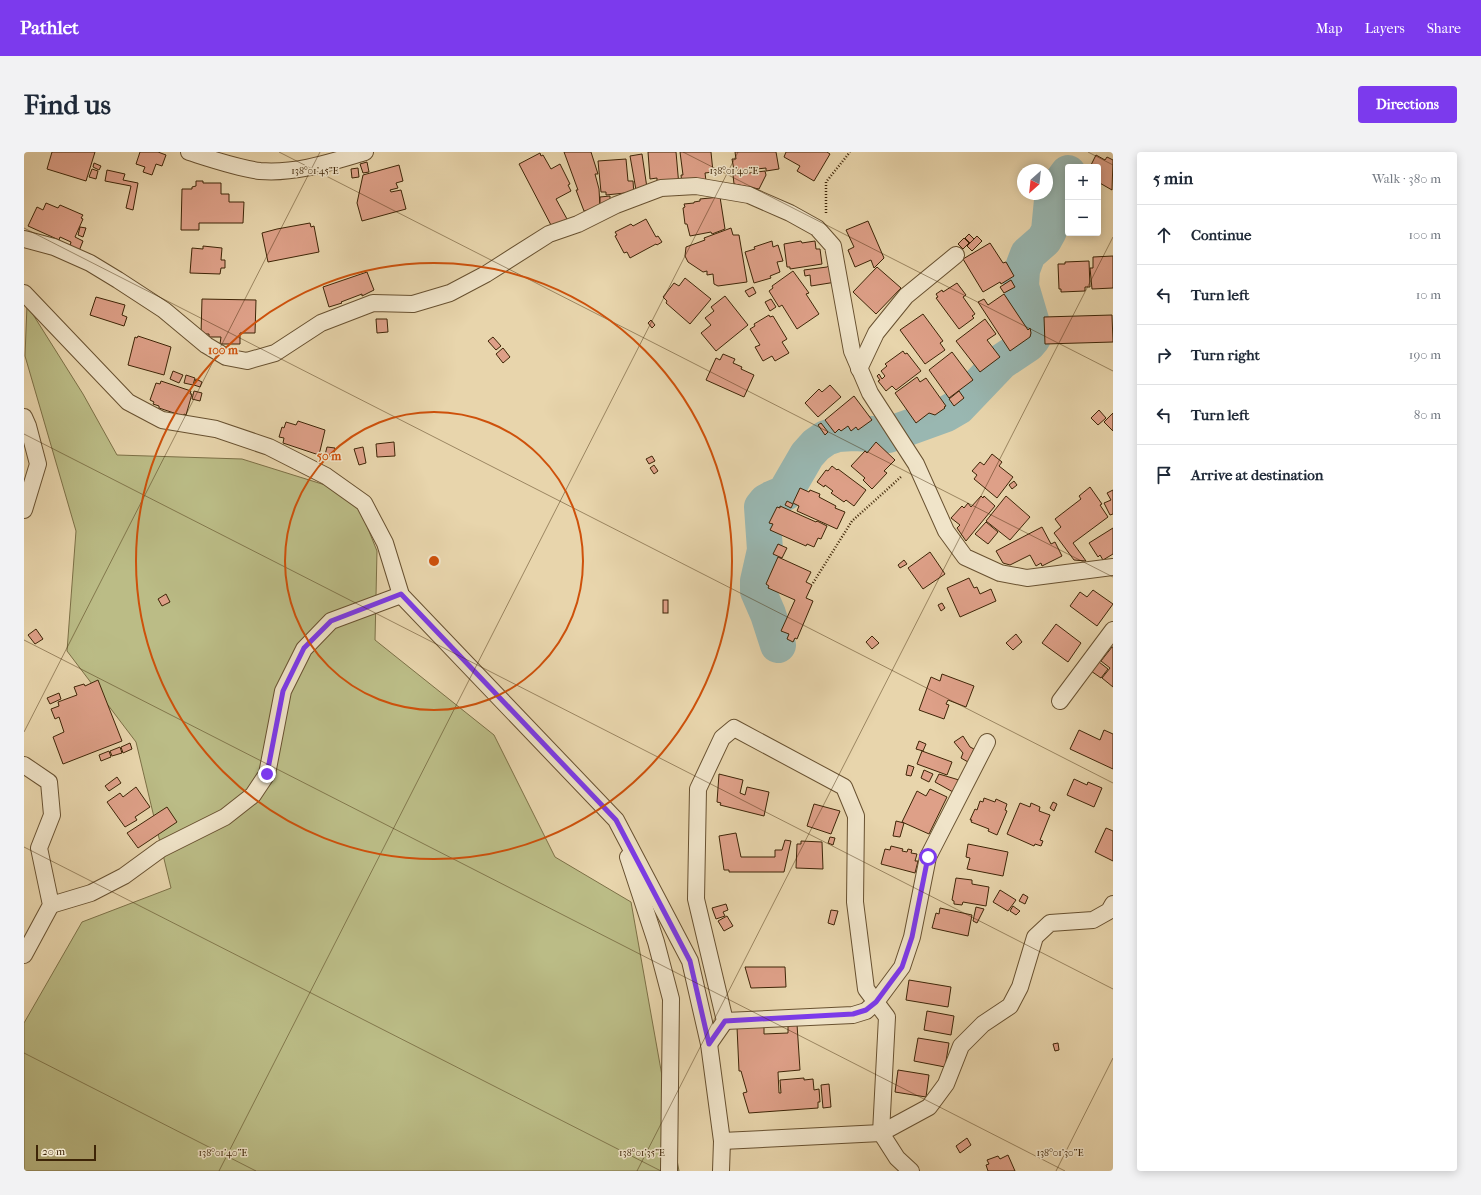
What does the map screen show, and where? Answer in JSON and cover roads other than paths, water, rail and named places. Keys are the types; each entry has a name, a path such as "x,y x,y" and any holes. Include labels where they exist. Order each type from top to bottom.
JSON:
{"street":[{"path":"189,152 221,162 260,171 286,171 324,165 365,152"},
{"path":"24,239 54,247 90,263 164,310 206,345 226,357 247,361 275,353 321,323 373,303 413,304 450,293 486,274 549,234 578,224 616,205 661,188 696,186 749,195 790,213 818,228 833,246 852,351 859,368 870,393 916,464 946,531 965,557 1000,573 1027,578 1112,570"},
{"path":"859,368 876,333 906,296 956,255"},
{"path":"24,293 128,402 162,420 216,429 269,448 326,476 364,503 385,543 401,594 616,820 690,961 709,1044 722,1141 720,1171"},
{"path":"24,417 28,426 38,464 24,510"},
{"path":"51,905 91,893 124,876 161,849 225,817 253,795 267,774 283,691 304,648 331,621 401,594"},
{"path":"1060,700 1113,630"},
{"path":"709,1044 725,1021 696,899 698,789 722,738 734,728 844,787 856,816 855,902 866,989 887,1017 881,1133 898,1158 911,1171"},
{"path":"725,1021 853,1014 866,1010 876,1002 902,967 912,937 928,857 987,742"},
{"path":"24,765 49,782 52,815 38,848 51,905 24,955"},
{"path":"616,820 656,942 671,999 669,1171"},
{"path":"722,1141 881,1133 929,1107 946,1084 961,1046 983,1024 1010,1006 1020,987 1035,937 1050,923 1093,920 1109,911 1113,904"}],"waterway":[{"path":"778,645 768,614 758,591 758,581 765,550 762,507 766,502 785,493 807,455 816,445 826,438 838,434 854,433 888,435 946,414 958,407 1001,362 1028,344 1033,338 1034,330 1021,286 1022,270 1028,254 1044,240 1049,231 1052,200 1065,177"}]}
